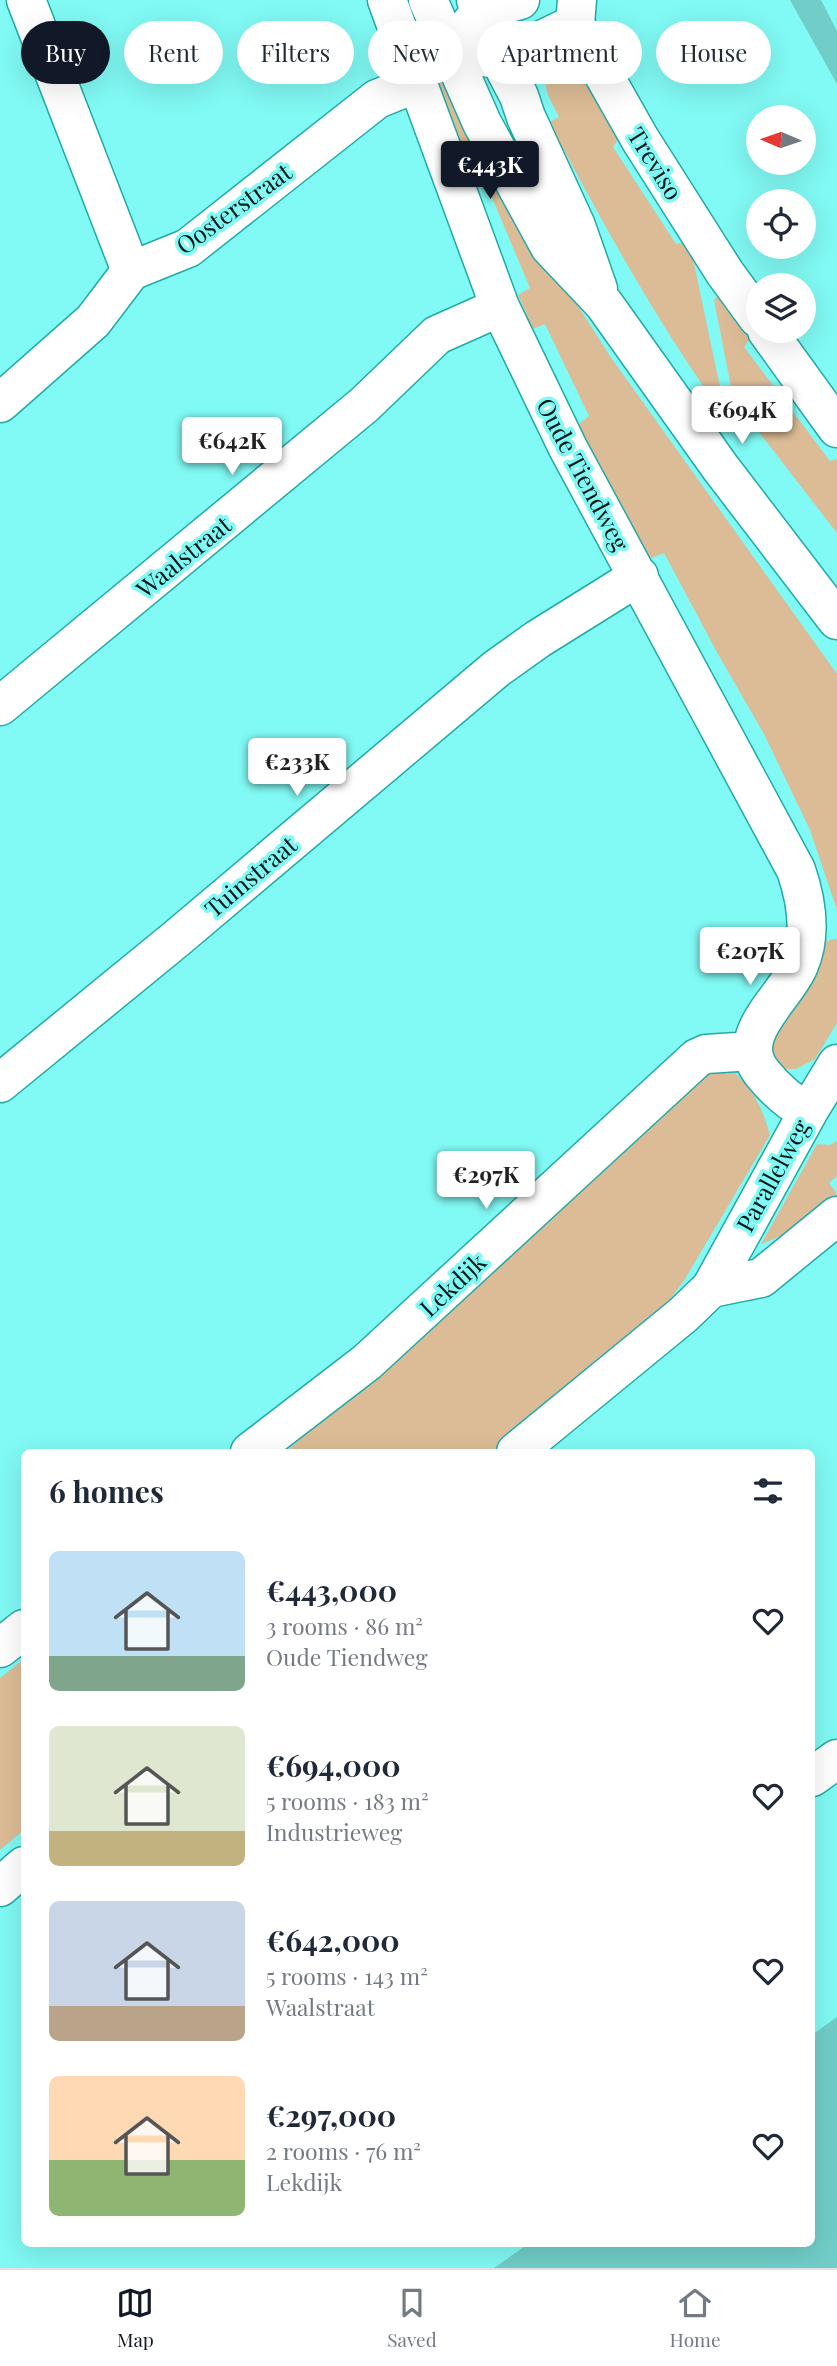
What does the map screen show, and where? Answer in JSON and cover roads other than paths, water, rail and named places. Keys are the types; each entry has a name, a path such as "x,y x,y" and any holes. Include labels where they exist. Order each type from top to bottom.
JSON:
{"street":[{"path":"0,403 93,321 131,271 26,0"},
{"name":"Oude Tiendweg","path":"387,0 395,21"},
{"path":"428,0 437,21"},
{"path":"463,29 478,6 520,0"},
{"name":"Treviso","path":"576,12 640,139 746,302"},
{"path":"463,81 482,124 550,247 604,304 720,467 837,620"},
{"name":"Oosterstraat","path":"131,271 188,248 377,99 415,84"},
{"name":"Oude Tiendweg","path":"418,84 500,307 568,448 796,870 804,894 807,933 800,964 754,1034 752,1051"},
{"path":"513,84 576,226 604,304"},
{"name":"Waalstraat","path":"0,706 364,405 437,335 500,307"},
{"path":"776,343 837,428"},
{"name":"Tuinstraat","path":"0,1083 176,939 496,669 538,639 639,576"},
{"path":"752,1051 755,1065 771,1085 789,1102 808,1112"},
{"name":"Lekdijk","path":"254,1449 367,1362 697,1058 706,1054 752,1051"},
{"name":"Parallelweg","path":"520,1449 683,1315 710,1288 837,1065"},
{"name":"Parallelweg","path":"710,1288 761,1278 837,1216"},
{"path":"0,1648 21,1631"},
{"path":"815,1775 837,1759"},
{"path":"0,1887 21,1869"}],"water":[{"path":"790,0 821,0 837,31 837,84"},
{"path":"837,2017 837,2268 494,2268 524,2247 815,2247 815,2033"}]}
